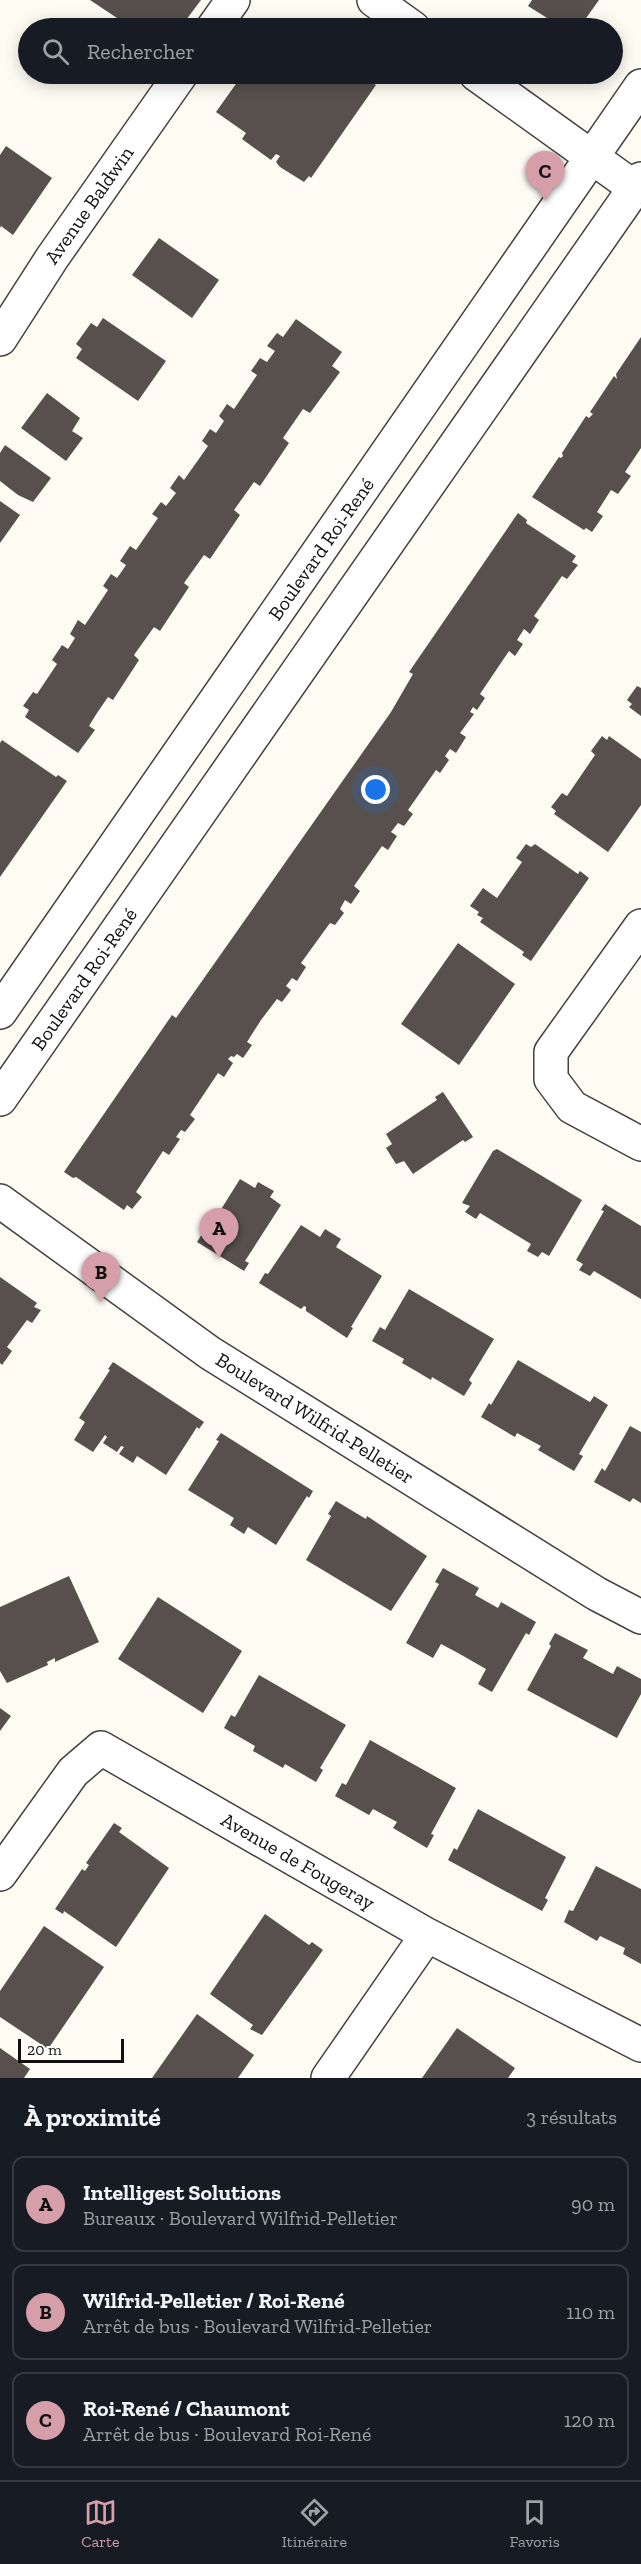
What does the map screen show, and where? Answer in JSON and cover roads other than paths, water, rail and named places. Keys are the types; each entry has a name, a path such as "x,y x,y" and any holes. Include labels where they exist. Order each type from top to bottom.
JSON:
{"street":[{"path":"220,18 233,0"},
{"path":"374,0 399,18"},
{"name":"Avenue Baldwin","path":"0,339 52,258 174,84"},
{"path":"490,84 592,157 638,184"},
{"name":"Boulevard Roi-René","path":"0,1012 641,86"},
{"name":"Boulevard Roi-René","path":"0,1099 638,184"},
{"path":"641,926 551,1052 551,1079 572,1107 641,1144"},
{"name":"Boulevard Wilfrid-Pelletier","path":"0,1201 210,1353 587,1588 641,1617"},
{"name":"Avenue de Fougeray","path":"0,1874 73,1772 101,1748 427,1935 641,2045"},
{"path":"328,2078 427,1935"}],"place":[{"name":"Roi-René / Chaumont","path":"545,201"},
{"name":"Intelligest Solutions","path":"219,1258"},
{"name":"Wilfrid-Pelletier / Roi-René","path":"101,1302"}]}
